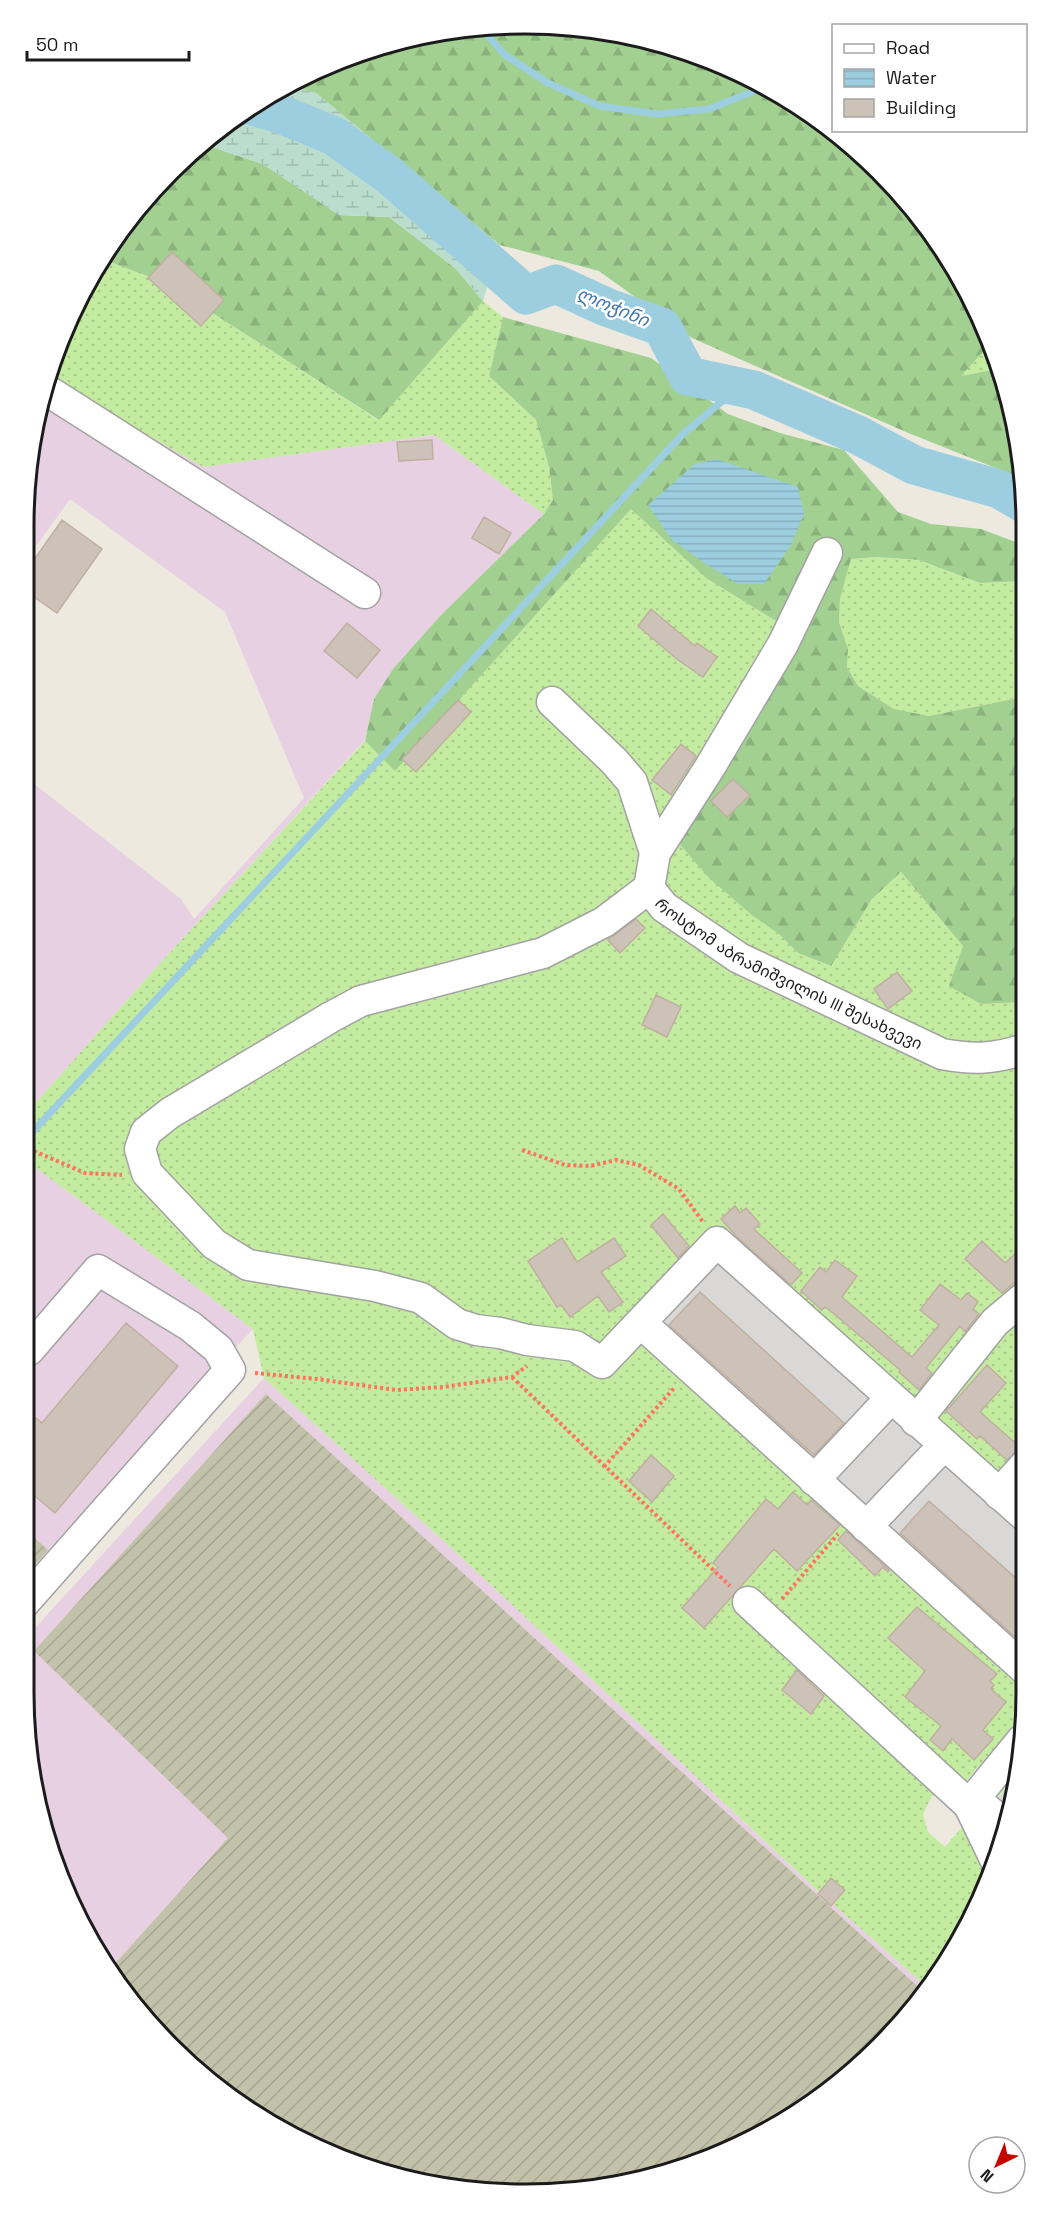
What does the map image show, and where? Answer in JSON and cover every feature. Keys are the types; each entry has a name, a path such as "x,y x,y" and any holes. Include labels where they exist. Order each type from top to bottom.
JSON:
{"street":[{"path":"52,394 365,593"},
{"name":"როსტომ აბრამიშვილის III შესახვევი","path":"827,554 783,644 656,853 649,888 664,907 739,958 942,1054 967,1059 1002,1056 1016,1051"},
{"path":"552,702 614,761 632,782 656,853"},
{"path":"649,888 604,922 543,953 361,1001 331,1017 170,1113 146,1132 140,1149 147,1173 214,1244 248,1264 375,1286 421,1298 457,1324 476,1330 575,1346 602,1363 717,1242 1016,1508"},
{"path":"34,1344 98,1270 190,1326 218,1349 230,1370 34,1580"},
{"path":"916,1421 995,1322 1016,1304"},
{"path":"641,1323 1016,1661"},
{"path":"814,1480 891,1398"},
{"path":"860,1521 944,1445"},
{"path":"999,1494 1016,1475"},
{"path":"756,1610 972,1801 1000,1822"},
{"path":"972,1801 1013,1751"},
{"path":"972,1801 991,1849"}],"path":[{"path":"522,1150 565,1165 590,1166 616,1160 639,1165 679,1190 717,1242"},
{"path":"34,1151 85,1173 114,1175 147,1173"},
{"path":"230,1370 396,1390 443,1387 512,1377 529,1365 548,1343"},
{"path":"604,1467 692,1368"},
{"path":"512,1377 756,1610 860,1521"}],"shaded area":[{"path":"57,381 203,467 434,435 544,514 442,614 374,699 365,740 34,1105 34,784 181,899 194,919 304,798 225,612 70,499 34,549 39,461 51,398"},
{"path":"34,1166 253,1329 48,1550 34,1537"},
{"path":"718,1233 1016,1486 1016,1665 626,1319"},
{"path":"264,1378 459,1555 816,1889 922,1983 919,1987 266,1394 35,1651 229,1838 115,1963 85,1911 51,1821 39,1758 36,1726 34,1629"},
{"path":"266,1394 919,1987 873,2041 849,2063 798,2102 743,2134 653,2168 590,2180 558,2183 493,2183 461,2180 398,2168 338,2147 280,2119 253,2102 202,2063 156,2017 115,1963 228,1838 34,1651"},
{"path":"34,1537 48,1550 34,1566"},
{"path":"1007,1787 1002,1810 994,1803"}],"green space":[{"path":"526,34 590,39 653,51 713,72 771,100 824,136 873,178 895,202 934,253 966,308 984,351 961,376 991,370 1007,430 1013,475 906,432 692,338 599,271 500,245 316,93 301,89 338,72 398,51 461,39"},
{"path":"301,89 316,93 500,245 483,301 455,268 389,217 339,215 263,164 213,147 253,117"},
{"path":"213,147 263,164 339,215 389,217 455,268 483,301 379,420 166,283 111,262 156,202 178,178"},
{"path":"111,262 166,283 378,420 483,301 503,317 489,376 536,420 549,467 553,500 544,514 434,435 203,467 57,381 85,308"},
{"path":"503,317 651,358 728,414 780,433 844,450 898,512 931,524 981,529 1016,542 1016,581 980,583 919,560 877,557 851,559 840,599 839,622 848,649 847,667 858,686 894,709 929,716 1016,698 1016,1002 981,1004 949,986 963,946 901,872 872,899 831,966 798,953 780,935 753,916 708,877 678,842 802,637 706,578 631,509 395,771 365,741 374,699 393,669 442,614 544,514 553,500 549,467 536,420 489,376"},
{"path":"984,351 991,370 960,376"},
{"path":"631,509 706,578 802,637 753,916 780,935 798,953 830,966 872,899 901,872 963,946 981,1004 1016,1002 1016,1486 718,1233 626,1319 1016,1665 1015,1724 957,1792 932,1796 923,1814 928,1832 945,1847 1010,1771 1007,1786 994,1802 1003,1809 979,1881 951,1939 922,1983 816,1889 459,1555 264,1378 253,1329 34,1166 34,1105 153,971 365,741 395,770"},
{"path":"877,557 919,560 980,583 1016,581 1016,698 929,716 894,709 858,686 847,667 848,649 839,622 840,599 851,559"}],"water":[{"path":"717,459 798,487 804,514 791,545 764,584 738,584 706,564 672,540 648,505 695,464"}],"building":[{"path":"172,252 224,300 201,326 148,278"},
{"path":"432,440 433,459 399,461 397,442"},
{"path":"484,517 511,533 499,554 472,538"},
{"path":"62,520 102,549 57,613 34,597 34,560"},
{"path":"651,609 695,646 697,643 717,657 703,677 678,660 638,626"},
{"path":"347,623 380,650 357,678 324,651"},
{"path":"458,700 471,712 416,772 402,759"},
{"path":"681,744 696,756 671,795 652,780"},
{"path":"733,779 750,795 727,817 711,801"},
{"path":"636,919 645,928 620,953 608,940"},
{"path":"897,972 912,991 888,1009 874,989"},
{"path":"656,995 681,1007 667,1037 642,1025"},
{"path":"735,1206 740,1213 746,1208 760,1224 754,1229 802,1273 791,1285 736,1236 721,1219"},
{"path":"663,1214 689,1246 678,1258 651,1225"},
{"path":"562,1238 577,1262 614,1238 626,1256 601,1272 623,1302 609,1312 598,1296 570,1317 561,1305 557,1307 528,1261"},
{"path":"982,1241 1005,1263 1016,1253 1016,1282 1002,1293 965,1259"},
{"path":"835,1260 857,1276 842,1297 912,1357 939,1325 920,1310 940,1284 961,1300 967,1293 978,1302 973,1309 979,1314 965,1332 960,1326 926,1368 932,1373 919,1390 899,1372 900,1370 833,1313 825,1307 822,1310 801,1291 820,1267 826,1272"},
{"path":"700,1292 844,1423 814,1455 669,1325"},
{"path":"126,1323 178,1366 55,1513 34,1495 34,1416 42,1423"},
{"path":"987,1365 1006,1383 980,1412 1016,1444 1016,1452 1007,1460 980,1436 977,1439 946,1411"},
{"path":"651,1455 674,1476 652,1502 629,1481"},
{"path":"793,1492 807,1505 811,1500 840,1525 797,1571 774,1549 704,1628 682,1608 718,1567 713,1563 766,1499 778,1509"},
{"path":"929,1501 1016,1578 1016,1638 900,1533"},
{"path":"846,1531 889,1570 888,1572 883,1567 875,1576 838,1540"},
{"path":"917,1607 997,1674 990,1681 994,1685 991,1689 1006,1702 983,1730 993,1739 974,1760 952,1739 943,1751 930,1740 941,1726 905,1697 925,1671 888,1638"},
{"path":"797,1670 824,1696 811,1714 782,1690"},
{"path":"831,1878 845,1890 831,1906 818,1894"}],"waterway":[{"path":"488,36 505,55 548,83 600,106 657,114 709,109 754,91"},
{"name":"ლოჭინი","path":"265,110 334,136 389,175 526,295 556,284 606,307 662,327 688,376 754,390 858,435 914,465 999,489 1015,498"},
{"path":"34,1130 682,435 726,398 754,390"}]}
